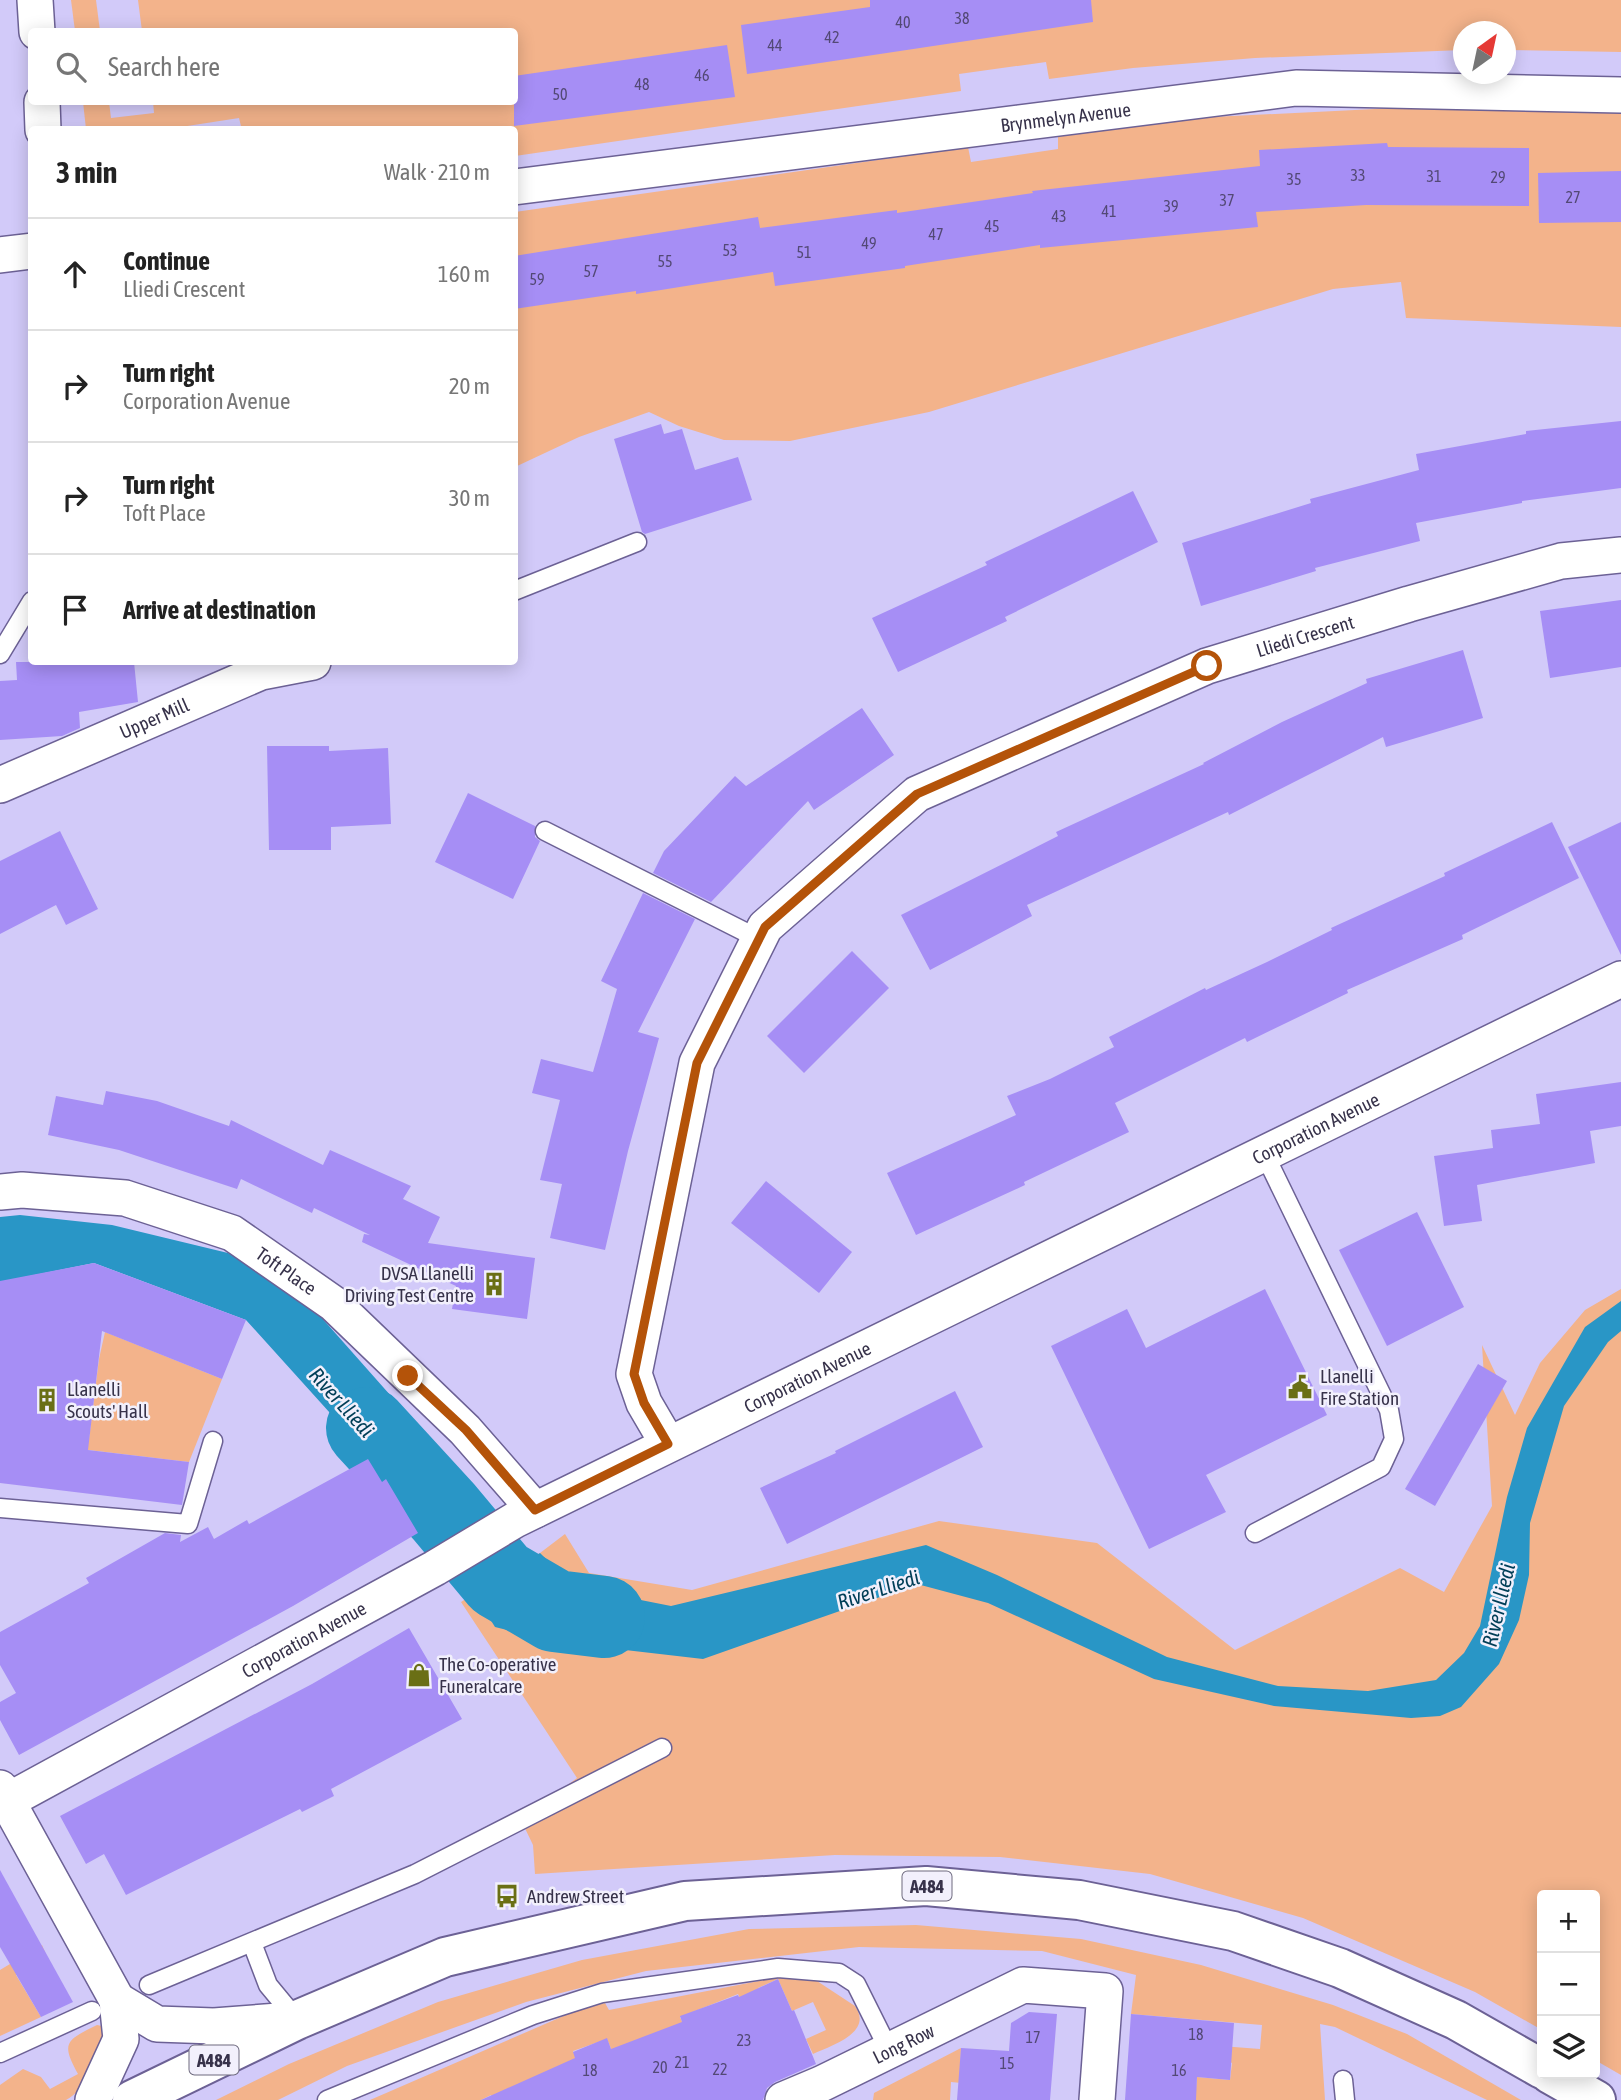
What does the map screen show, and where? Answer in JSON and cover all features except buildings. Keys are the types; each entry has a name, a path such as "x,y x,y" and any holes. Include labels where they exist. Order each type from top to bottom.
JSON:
{"main road":[{"name":"A484","path":"132,2100 297,2020 445,1957 685,1901 926,1886 1079,1900 1233,1931 1352,1973 1455,2020 1537,2067"},
{"path":"1559,2079 1596,2100"}],"street":[{"path":"35,0 37,28"},
{"name":"Brynmelyn Avenue","path":"518,186 1296,88 1621,95"},
{"path":"42,105 43,126"},
{"path":"0,255 28,252"},
{"name":"Lliedi Crescent","path":"668,1444 644,1403 634,1374 697,1063 765,927 917,794 1207,666 1561,561 1621,555"},
{"name":"Upper Mill","path":"0,785 261,672 297,665"},
{"name":"Corporation Avenue","path":"2,1798 435,1568 525,1515 1621,979"},
{"name":"Toft Place","path":"0,1192 22,1190 125,1198 232,1233 334,1304 466,1430 525,1515"},
{"path":"2,1798 121,2039 93,2100"},
{"name":"Long Row","path":"783,2100 820,2092 889,2050 1023,1985 1105,1991 1097,2100"},
{"path":"104,2005 158,2024 214,2026 297,2020"}],"lane":[{"path":"518,590 637,542"},
{"path":"0,654 28,608"},
{"path":"545,831 759,939"},
{"path":"1255,1533 1381,1467 1394,1439 1389,1410 1264,1153"},
{"path":"0,1508 188,1524 213,1441"},
{"path":"149,1985 415,1874 662,1748"},
{"path":"252,1943 268,1985 297,2020"},
{"path":"327,2100 533,2015 602,1993 778,1968 839,1973 856,1984 889,2050"},
{"path":"0,2053 104,2005"},
{"path":"1343,2080 1345,2100"}],"shaded area":[{"path":"71,0 96,0 100,28 75,28"},
{"path":"138,0 1621,0 1621,52 1516,50 1516,21 1453,21 1453,50 1255,58 1133,68 1049,79 1046,62 959,74 961,91 518,156 518,126 241,126 239,118 187,126 86,126 83,105 109,105 111,118 154,113 153,105 518,105 518,28 142,28"},
{"path":"1395,108 1621,108 1621,327 1406,318 1401,282 1333,289 929,412 790,441 724,440 679,426 649,412 579,437 518,466 518,212 968,147 971,162 1058,149 1058,132 1192,118"},
{"path":"1621,1289 1621,2075 1600,2063 1600,1890 1537,1890 1537,2027 1475,1992 1303,1918 1150,1874 1000,1857 835,1855 535,1874 533,1845 521,1820 577,1778 461,1602 540,1553 565,1534 589,1573 692,1590 939,1521 1097,1543 1235,1650 1400,1568 1444,1592 1492,1506 1482,1345 1515,1415 1540,1363 1585,1310"},
{"path":"105,1332 222,1379 189,1462 47,1445 89,1439"},
{"path":"0,1920 20,1956 42,1945 47,1957 16,1975 41,2017 0,2036 0,1970 10,1964"},
{"path":"916,1925 1081,1939 1201,1965 1333,2005 1407,2034 1521,2100 1487,2100 1335,2027 1320,2024 1325,2100 1195,2100 1197,2077 1230,2080 1232,2063 1195,2044 1260,2049 1262,2025 1131,2014 1136,1975 1042,1951 859,1947 646,1971 526,2002 347,2066 278,2100 216,2100 289,2064 438,2002 582,1960 749,1929"},
{"path":"779,1977 817,1981 855,2006 859,2024 855,2031 813,2054 806,2039 826,2030 813,2002 792,2011 778,1979 758,1988 769,2015 751,2023 738,1994 680,2017 696,2054 624,2080 607,2039 573,2051 590,2093 493,2100 491,2095 481,2100 370,2100 575,2011 605,2003 609,2010"},
{"path":"97,2025 102,2026 109,2047 91,2076 73,2095 66,2100 0,2100 0,2085 23,2069 41,2077 50,2089 78,2074 68,2048 79,2034"},
{"path":"961,2048 960,2071 1003,2087 951,2082 950,2100 873,2100 874,2093"}],"water":[{"path":"20,1215 112,1225 228,1253 306,1300 476,1492 424,1524 367,1454 246,1320 94,1263 0,1282 0,1217"},
{"path":"1621,1301 1621,1331 1608,1342 1564,1406 1530,1523 1529,1575 1519,1620 1499,1664 1461,1707 1440,1716 1411,1718 1274,1706 1154,1679 988,1603 917,1584 703,1659 556,1642 495,1627 475,1595 540,1553 575,1587 671,1606 926,1545 997,1575 1167,1657 1278,1686 1368,1691 1436,1680 1464,1653 1480,1626 1507,1497 1527,1428 1585,1327"}],"waterway":[{"name":"River Lliedi","path":"367,1428 444,1512 500,1579 555,1611 604,1617"}],"place":[{"name":"DVSA Llanelli Driving Test Centre","path":"494,1284"},
{"name":"Llanelli Fire Station","path":"1300,1387"},
{"name":"Llanelli Scouts' Hall","path":"47,1400"},
{"name":"The Co-operative Funeralcare","path":"419,1675"},
{"name":"Andrew Street","path":"507,1896"}],"route":[{"path":"408,1376 466,1430 535,1510 668,1444 644,1403 634,1374 697,1063 765,927 917,794 1207,666"}]}
